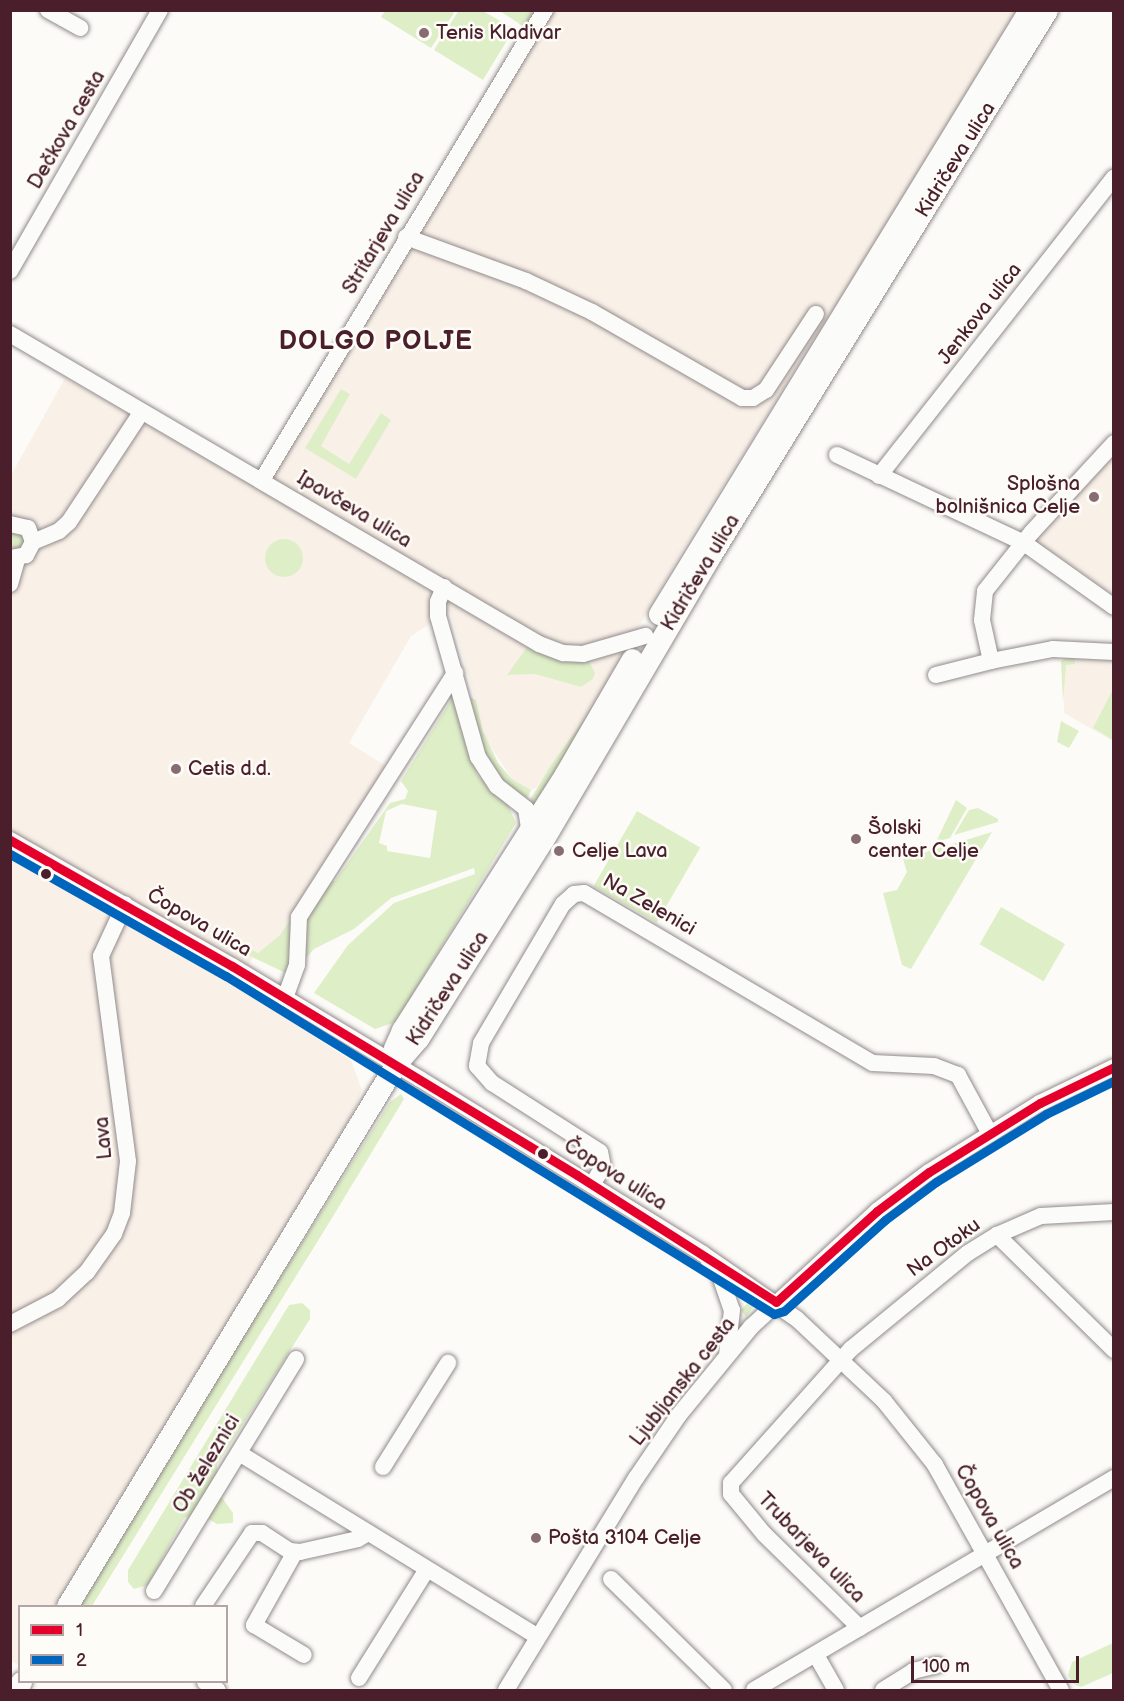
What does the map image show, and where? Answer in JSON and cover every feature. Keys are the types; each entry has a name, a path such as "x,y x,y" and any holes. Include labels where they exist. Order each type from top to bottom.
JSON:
{"main road":[{"name":"Kidričeva ulica","path":"395,1065 394,1048 402,1030 529,828 1029,10"},
{"name":"Kidričeva ulica","path":"395,1065 418,1039 543,840 704,567 1047,10"},
{"path":"68,1605 395,1065"}],"street":[{"path":"48,10 80,28"},
{"name":"Dečkova cesta","path":"10,271 160,10"},
{"name":"Stritarjeva ulica","path":"262,480 406,237 545,10"},
{"name":"Jenkova ulica","path":"879,476 1113,177"},
{"path":"406,237 526,281 592,312 741,398 753,398 766,390 816,314"},
{"name":"Ipavčeva ulica","path":"10,334 141,413 262,480 539,644 562,652 601,652 645,636"},
{"path":"33,542 59,531 69,522 141,413"},
{"path":"991,661 982,620 985,591 1024,543 1113,443"},
{"path":"837,455 1024,543 1113,606"},
{"path":"10,524 28,528 33,542 30,551 14,558 10,584"},
{"path":"444,587 438,616 457,679 467,725 484,771 497,786 526,809 529,828"},
{"path":"936,675 1053,649 1113,652"},
{"path":"285,998 297,965 299,916 352,831 457,679"},
{"name":"Čopova ulica","path":"10,840 285,998 592,1185 776,1302 847,1354 917,1441 987,1554 1058,1685"},
{"name":"Na Zelenici","path":"592,1185 603,1167 600,1152 492,1083 477,1066 481,1043 563,904 574,894 584,893 873,1063 934,1066 958,1075 990,1132"},
{"name":"Lava","path":"10,1324 58,1299 79,1279 114,1234 122,1214 128,1161 101,956 125,904"},
{"name":"Ljubljanska cesta","path":"506,1690 636,1478 727,1356 776,1302 877,1211 990,1132 1113,1067"},
{"name":"Na Otoku","path":"847,1354 968,1253 997,1234 1041,1216 1113,1212"},
{"path":"997,1234 1113,1350"},
{"path":"703,1254 719,1273 732,1310 727,1356"},
{"name":"Trubarjeva ulica","path":"847,1354 735,1478 730,1489 764,1534 860,1629"},
{"name":"Ob železnici","path":"154,1591 296,1359"},
{"path":"383,1467 448,1363"},
{"path":"239,1453 538,1637"},
{"name":"Trubarjeva ulica","path":"754,1690 1113,1478"},
{"path":"204,1605 252,1533 262,1533 295,1552 358,1539 368,1533"},
{"path":"295,1552 254,1625 304,1655"},
{"path":"359,1678 427,1569"},
{"path":"611,1579 724,1690"},
{"path":"816,1655 837,1690"},
{"path":"883,1690 913,1671 937,1665"}],"shaded area":[{"path":"539,11 1020,11 684,548 593,707 536,788 531,790 512,779 487,741 450,611 411,636 349,743 386,766 280,935 252,959 239,985 351,1061 362,1090 353,1113 56,1605 18,1605 18,1665 11,1660 10,477 65,378 257,487"},
{"name":"Splošna bolnišnica Celje","path":"1113,454 1113,594 1034,540"},
{"path":"1063,657 1113,659 1113,741 1064,713"}],"green space":[{"path":"459,10 483,11 514,29 483,80 434,50"},
{"name":"Tenis Kladivar","path":"385,11 450,11 454,13 431,48 381,17"},
{"path":"500,11 539,11 527,29"},
{"path":"341,389 350,394 321,446 349,464 381,413 391,420 356,479 305,448"},
{"path":"16,533 24,541 16,549 8,541"},
{"path":"284,539 291,540 297,545 302,551 302,565 297,571 291,576 284,577 277,576 271,571 266,565 265,558 266,551 271,545 277,540"},
{"path":"527,647 554,658 589,661 595,673 593,679 581,687 535,674 507,675"},
{"path":"1075,656 1075,664 1066,665 1063,702 1061,661"},
{"path":"1113,689 1114,740 1093,728"},
{"path":"453,697 478,776 508,805 516,823 403,1010 393,1023 375,1029 314,993 348,945 394,903 475,874 474,868 391,898 354,929 314,949 290,975 212,938 219,933 258,953 280,935 289,921 296,928 324,882 335,881 390,803 405,799 408,791 401,781","holes":["402,804 437,811 430,858 387,851 387,846 379,843 386,811"]},
{"path":"470,697 476,700 483,731 498,763 512,779 531,790 528,797 523,799 487,766"},
{"path":"593,707 536,807 528,803 551,765"},
{"path":"1061,721 1079,731 1069,748 1057,742"},
{"path":"956,800 967,808 950,838 936,842"},
{"path":"978,808 998,819 998,822 954,835 969,810"},
{"path":"637,811 700,848 657,923 594,886"},
{"path":"992,832 911,969 902,965 883,893 897,890 907,872 903,859"},
{"path":"1001,907 1065,944 1044,981 980,944"},
{"path":"401,1094 404,1099 93,1605 76,1605 390,1102"},
{"path":"753,1297 755,1304 746,1317 741,1310"},
{"path":"302,1303 310,1310 310,1319 217,1465 218,1492 233,1513 233,1523 217,1524 200,1514 184,1518 148,1585 134,1589 128,1582 128,1570 289,1305"},
{"path":"1113,1643 1113,1673 1081,1687 1073,1684 1068,1675 1072,1662"}],"transit line":[{"name":"1","path":"10,840 232,966 577,1175 776,1302 877,1211 929,1172 1040,1103 1114,1067"},
{"name":"2","path":"10,854 226,976 774,1314 784,1311 885,1220 936,1182 1046,1114 1114,1081"}],"place":[{"name":"Tenis Kladivar","path":"424,33"},
{"name":"Splošna bolnišnica Celje","path":"1094,497"},
{"name":"Cetis d.d.","path":"176,769"},
{"name":"Šolski center Celje","path":"856,839"},
{"name":"Celje Lava","path":"559,851"},
{"name":"Pošta 3104 Celje","path":"536,1538"}],"district":[{"name":"DOLGO POLJE","path":"376,342"}]}
